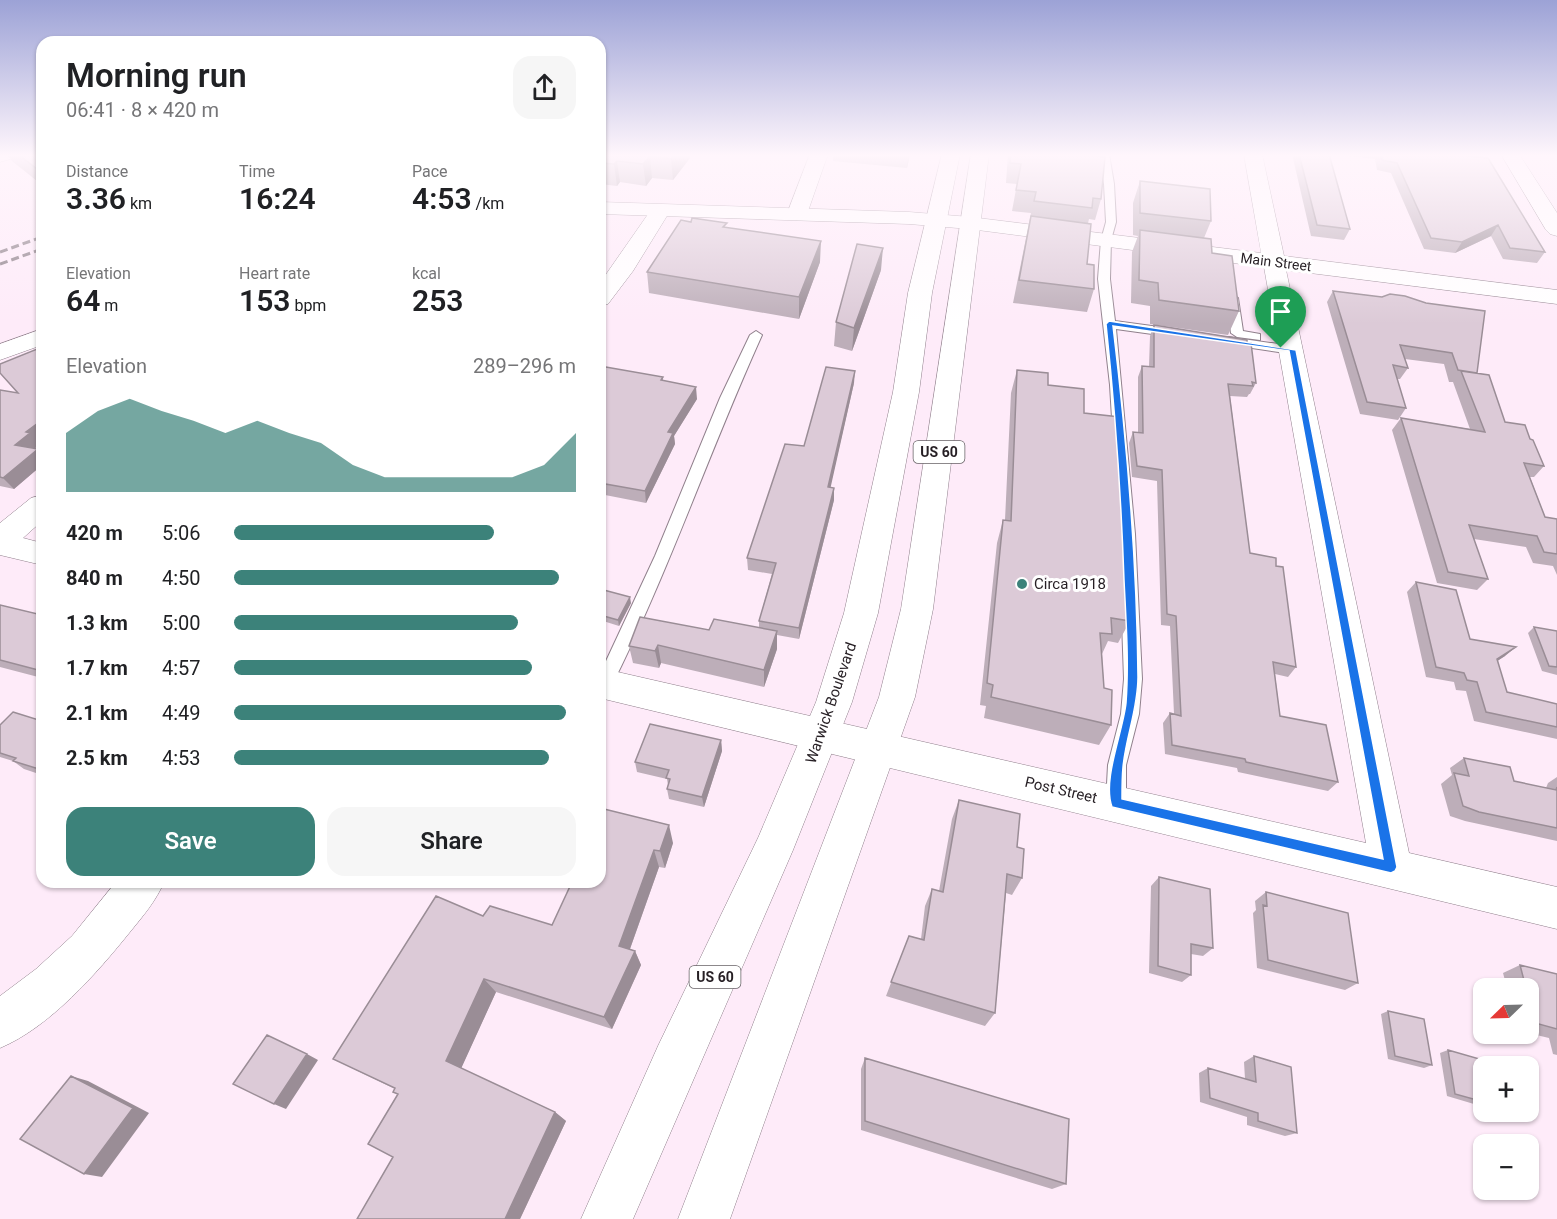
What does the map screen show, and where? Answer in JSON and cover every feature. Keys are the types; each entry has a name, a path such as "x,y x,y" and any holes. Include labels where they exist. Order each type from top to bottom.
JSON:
{"street":[{"path":"606,291 660,211"},
{"name":"Main Street","path":"660,211 797,214 970,223 1106,240 1227,262 1274,262 1557,297"},
{"name":"Warwick Boulevard","path":"608,1219 675,1062 773,850 822,734 861,613 906,392 920,293 940,211"},
{"name":"US 60","path":"704,1219 897,697 917,609 972,211"},
{"path":"1264,211 1391,867"},
{"path":"1545,211 1557,230"},
{"path":"0,353 36,338"},
{"path":"0,542 36,510"},
{"path":"0,542 36,552"},
{"name":"Post Street","path":"606,684 1391,867 1557,908"},
{"path":"0,1025 52,985 87,951 137,888"}],"lane":[{"path":"1110,211 1104,279 1116,385 1127,534 1133,679 1130,714 1117,765 1116,803"},
{"path":"1230,289 1237,333 1292,346"},
{"path":"1109,324 1192,335"},
{"path":"606,675 663,556 727,398 756,335"},
{"path":"1215,339 1292,346"}],"building":[{"path":"1140,211 1211,211 1211,221 1140,213"},
{"path":"1313,211 1345,211 1350,229 1317,225"},
{"path":"1419,211 1520,211 1545,252 1510,248 1498,225 1462,242 1431,238"},
{"path":"1031,216 1091,224 1087,264 1094,265 1094,289 1019,280"},
{"path":"692,218 727,223 723,227 821,241 799,297 647,272 681,220 691,222"},
{"path":"1140,230 1211,239 1212,253 1232,256 1239,311 1159,300 1158,283 1139,280"},
{"path":"857,244 883,248 854,328 836,322"},
{"path":"1333,291 1382,297 1390,294 1426,303 1485,311 1477,373 1458,370 1452,353 1400,345 1408,368 1393,365 1406,408 1367,402"},
{"path":"1154,325 1247,340 1247,343 1251,343 1256,383 1252,382 1253,386 1228,384 1250,553 1276,558 1276,566 1283,567 1296,667 1273,662 1280,716 1326,725 1338,782 1246,762 1245,759 1172,745 1170,713 1181,716 1176,616 1167,614 1162,470 1137,466 1133,432 1143,433 1142,366 1154,367"},
{"path":"36,349 36,424 26,432 30,433 15,445 36,449 36,451 3,478 0,477 0,390 18,393 0,373 0,364"},
{"path":"606,367 663,377 661,380 696,387 668,432 673,433 645,491 606,484"},
{"path":"826,367 855,371 828,487 834,488 799,628 759,621 776,563 747,558 785,444 804,446"},
{"path":"1017,370 1048,373 1048,385 1084,389 1084,413 1120,417 1123,450 1119,449 1131,594 1128,594 1130,621 1111,618 1112,634 1100,633 1104,688 1112,690 1111,725 991,697 993,685 987,683 1003,520 1011,521"},
{"path":"1461,371 1489,375 1505,422 1525,425 1544,466 1524,463 1545,517 1557,519 1557,554 1544,552 1537,536 1469,525 1488,579 1448,572 1401,418 1485,432"},
{"path":"1416,582 1456,590 1470,639 1516,647 1497,659 1507,692 1557,704 1557,727 1486,712 1477,682 1467,680 1464,673 1436,667"},
{"path":"606,591 630,597 618,620 606,617"},
{"path":"0,605 36,614 36,669 0,660"},
{"path":"640,617 709,630 714,619 777,631 764,670 658,645 655,651 629,646"},
{"path":"1534,627 1557,631 1557,667 1549,666"},
{"path":"13,712 36,719 36,768 13,761 16,758 0,753 0,725"},
{"path":"650,724 721,740 702,797 667,789 670,779 666,778 669,770 635,762"},
{"path":"1464,758 1510,767 1514,781 1556,790 1557,787 1557,828 1479,812 1463,806 1454,773 1469,776"},
{"path":"959,800 1020,814 1017,847 1024,849 1022,878 1007,874 995,1013 891,982 909,936 924,940 932,889 943,892"},
{"path":"606,809 669,825 660,851 654,850 619,946 635,951 604,1017 484,979 446,1061 555,1112 505,1219 357,1219 393,1157 368,1144 398,1094 393,1092 395,1088 333,1059 436,896 483,916 490,906 552,925 569,888 606,888"},
{"path":"1159,877 1210,889 1213,948 1191,944 1191,975 1158,966"},
{"path":"1266,892 1348,913 1358,983 1268,960 1263,905 1267,906"},
{"path":"1520,965 1557,974 1557,1029 1539,1024 1539,978 1523,978"},
{"path":"1388,1011 1424,1019 1432,1065 1395,1056"},
{"path":"267,1035 307,1054 274,1104 233,1084"},
{"path":"1448,1050 1473,1057 1473,1099 1455,1094"},
{"path":"1254,1056 1291,1067 1297,1133 1258,1121 1258,1113 1210,1098 1208,1068 1256,1082"},
{"path":"865,1058 1069,1119 1066,1184 865,1121"},
{"path":"71,1076 133,1108 84,1174 20,1139"}],"railway":[{"path":"0,252 36,239"},
{"path":"0,264 36,251"}],"place":[{"name":"Circa 1918","path":"1022,584"}],"route":[{"path":"1109,324 1281,348 1293,350 1391,867 1116,803 1117,765 1130,714 1133,679 1127,534 1109,324"}]}
